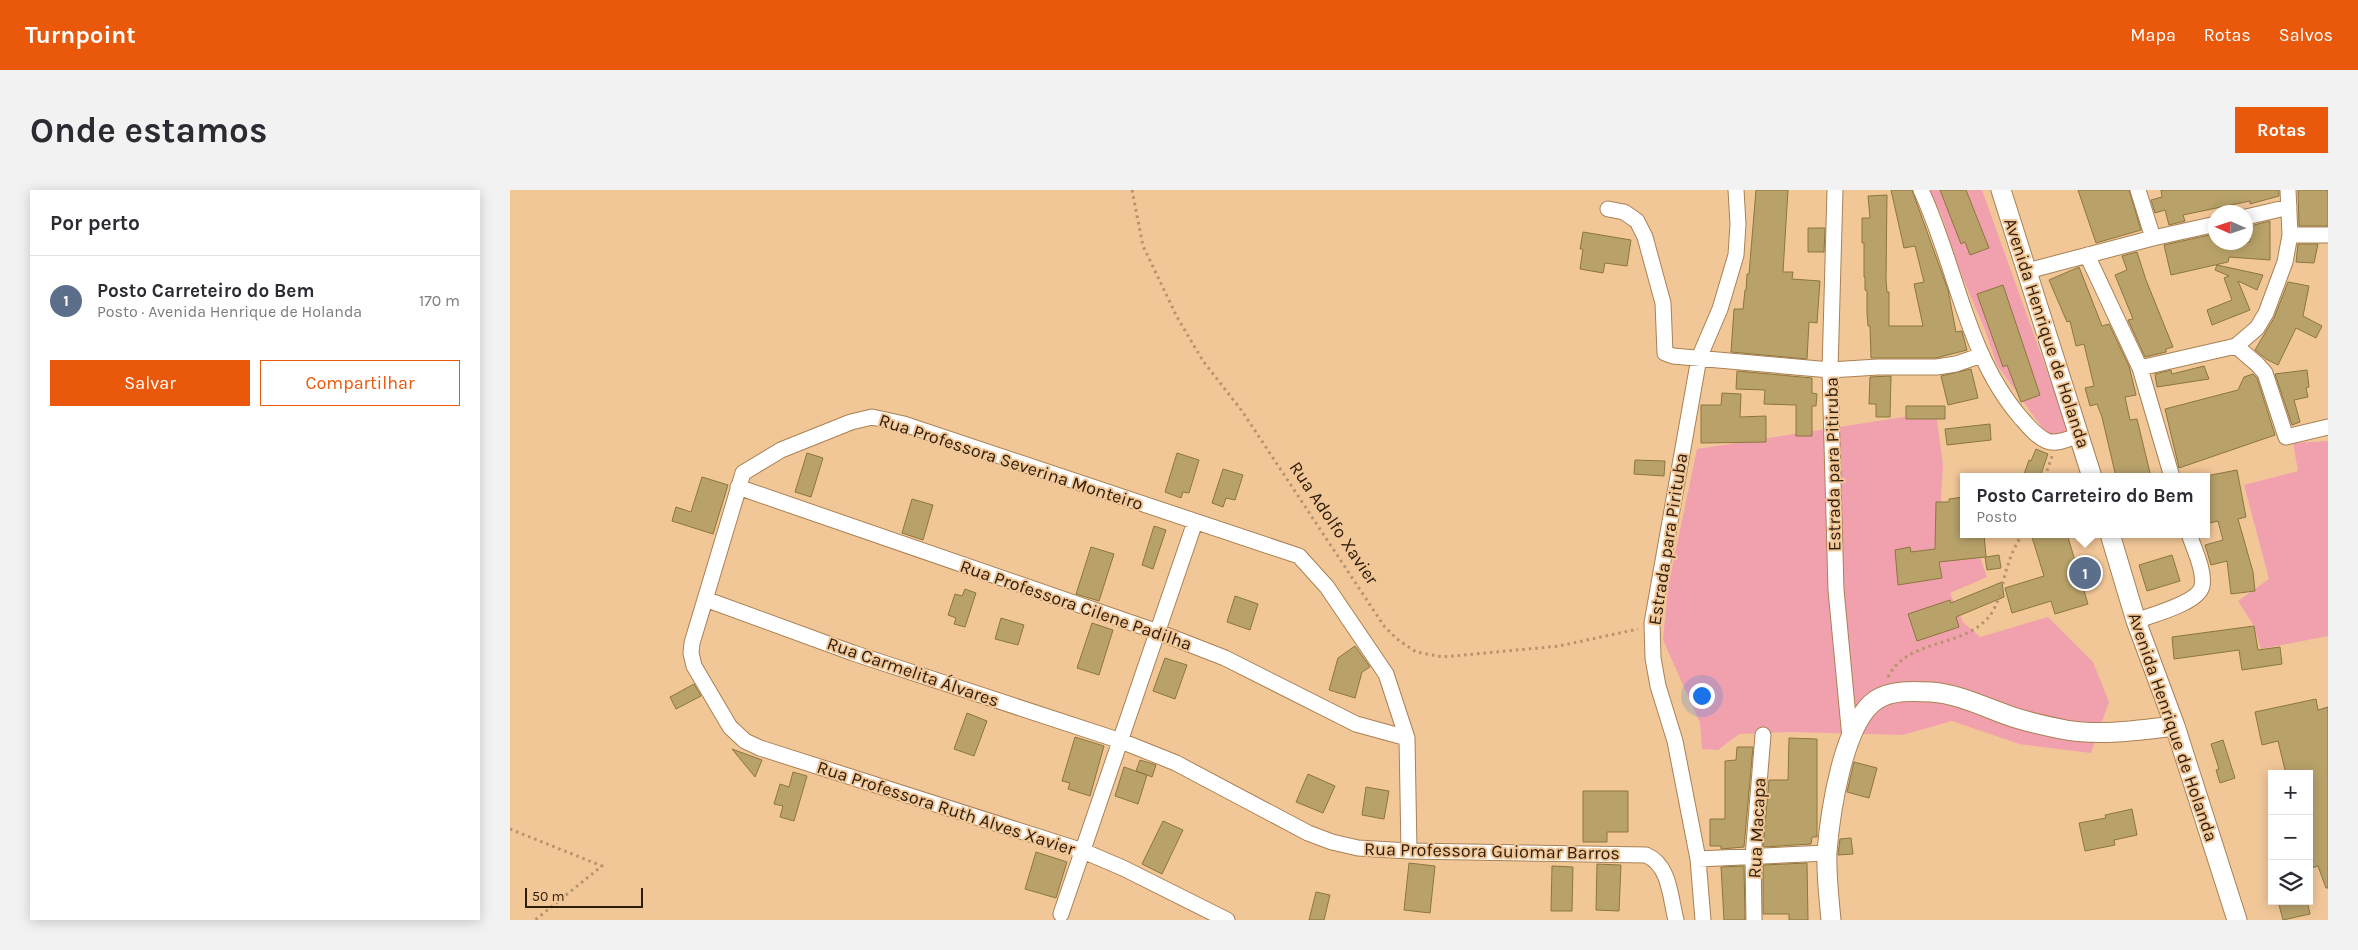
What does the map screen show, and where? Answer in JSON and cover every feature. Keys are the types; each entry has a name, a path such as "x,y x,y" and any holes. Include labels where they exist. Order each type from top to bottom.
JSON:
{"main road":[{"name":"Avenida Henrique de Holanda","path":"2001,190 2091,473"},
{"name":"Avenida Henrique de Holanda","path":"2111,538 2136,621 2175,726 2237,920"},
{"path":"1831,920 1827,853 1842,763 1860,715 1876,700 1895,692 1947,694 2038,724 2068,730 2115,733 2175,726"}],"street":[{"name":"Estrada para Pirituba","path":"1704,920 1698,859 1675,741 1658,686 1653,658 1652,623 1699,358 1720,309 1736,255 1736,190"},
{"name":"Estrada para Pitiruba","path":"1835,190 1830,370 1836,590 1850,738"},
{"path":"1921,190 1936,224 1982,355 2007,402 2046,440 2055,442 2080,435"},
{"path":"2138,190 2153,238"},
{"path":"2140,368 2236,346 2257,328 2266,313 2284,262 2290,235 2288,190"},
{"path":"2253,215 2289,207"},
{"path":"1608,209 1624,212 1637,221 1645,237 1663,303 1665,353 1673,356 1830,370 1878,367 1937,367 1956,364 1982,355"},
{"path":"2027,271 2208,226"},
{"path":"2290,235 2328,235"},
{"path":"2087,255 2140,368 2171,473"},
{"path":"2236,346 2265,373 2286,437 2328,427"},
{"name":"Rua Professora Severina Monteiro","path":"738,487 744,473 781,450 851,422 872,417 904,424 1195,522 1261,541 1299,556 1327,587 1386,674 1407,738"},
{"path":"705,599 738,487"},
{"name":"Rua Professora Cilene Padilha","path":"738,487 1158,632 1225,658 1356,724 1407,738"},
{"path":"1061,914 1195,522"},
{"path":"2136,621 2188,601 2198,595 2202,588 2202,578 2190,538"},
{"name":"Rua Professora Ruth Alves Xavier","path":"705,599 692,643 691,653 694,666 730,727 745,741 760,748 1082,852 1124,868 1227,920"},
{"name":"Rua Carmelita Álvares","path":"705,599 854,653 1121,741"},
{"name":"Rua Macapa","path":"1754,920 1753,857 1763,736"},
{"path":"1407,738 1408,851"},
{"name":"Rua Professora Guiomar Barros","path":"1121,741 1176,763 1308,832 1332,842 1358,848 1408,851 1646,855 1656,859 1664,870 1676,920"},
{"path":"1698,859 1827,853"}],"path":[{"name":"Rua Adolfo Xavier","path":"1132,190 1143,246 1176,317 1203,361 1242,411 1384,626 1397,639 1416,652 1443,657 1559,646 1628,632 1652,623"},
{"path":"2046,473 2055,442"},
{"path":"1876,700 1893,668 1906,657 1921,649 1973,632 1988,618 1996,606 2009,561 2020,538"},
{"path":"510,829 602,866 535,920"}],"shaded area":[{"path":"1929,190 1982,190 2069,432 2051,440 1997,365 1985,330 1961,274 1941,214"},
{"path":"1936,412 1943,465 1938,551 1977,549 1987,577 1950,593 1963,622 1980,637 2048,617 2093,662 2109,702 2091,753 2019,744 1952,721 1903,735 1790,732 1739,734 1718,750 1702,749 1700,723 1663,640 1668,587 1697,449"},
{"path":"2328,441 2328,636 2261,649 2254,626 2238,601 2269,579 2244,485 2298,471 2293,443"}],"building":[{"path":"1756,190 1788,190 1783,272 1793,272 1792,279 1820,281 1817,323 1809,322 1807,359 1731,352 1734,309 1743,309 1747,274 1749,274"},
{"path":"1891,190 1912,190 1948,290 1956,332 1962,331 1967,350 1936,358 1871,358 1867,291 1865,290 1864,277 1864,243 1862,243 1862,218 1870,218 1868,196 1887,195 1886,280 1887,292 1889,292 1889,326 1923,326 1914,284 1924,282 1915,246 1904,248"},
{"path":"1940,190 1966,190 1989,248 1970,255 1965,242 1961,244"},
{"path":"2078,190 2129,190 2141,230 2096,243"},
{"path":"2161,190 2279,190 2279,196 2250,204 2250,201 2231,205 2208,205 2208,210 2183,215 2185,221 2169,225 2165,210 2155,213 2151,200 2162,197"},
{"path":"2298,190 2328,190 2328,226 2299,226"},
{"path":"2270,221 2270,260 2229,257 2228,262 2171,275 2164,245 2208,235 2208,250 2253,250 2253,225"},
{"path":"1808,228 1825,228 1824,252 1808,252"},
{"path":"1583,232 1631,240 1627,266 1605,263 1603,273 1580,269 1583,249 1580,249"},
{"path":"2298,244 2318,244 2314,263 2296,262"},
{"path":"2137,252 2146,280 2173,347 2166,349 2166,352 2145,357 2128,320 2133,319 2115,275 2127,270 2122,256"},
{"path":"2217,265 2263,275 2257,290 2238,281 2250,310 2212,325 2207,310 2232,300 2224,278 2229,276 2215,270"},
{"path":"2079,267 2102,326 2109,324 2129,366 2136,395 2125,397 2130,420 2137,419 2150,473 2115,473 2102,417 2097,404 2090,406 2085,388 2094,386 2084,344 2076,346 2070,321 2067,322 2049,280"},
{"path":"2288,282 2309,286 2303,316 2322,326 2316,338 2296,328 2278,365 2266,359 2255,350 2274,318"},
{"path":"2003,285 2040,395 2021,402 2007,365 2003,367 1977,294"},
{"path":"2204,366 2209,379 2157,387 2155,374 2171,370 2172,374"},
{"path":"1971,369 1978,398 1948,405 1941,376"},
{"path":"2307,370 2309,387 2306,388 2308,397 2294,400 2300,422 2292,425 2275,374"},
{"path":"1737,371 1812,378 1812,393 1817,394 1816,406 1812,406 1812,436 1796,436 1796,405 1764,404 1765,390 1736,389"},
{"path":"2253,374 2257,378 2275,435 2179,468 2165,409 2238,390 2244,377"},
{"path":"1891,376 1890,417 1876,417 1876,404 1869,404 1870,377"},
{"path":"1722,393 1741,394 1740,417 1766,416 1766,442 1701,443 1701,405 1721,405"},
{"path":"1906,406 1945,406 1945,419 1906,419"},
{"path":"1990,424 1991,440 1947,445 1945,429"},
{"path":"2036,449 2048,454 2041,473 2024,473 2029,460 2031,461"},
{"path":"807,453 823,458 811,497 795,492"},
{"path":"1177,453 1199,460 1189,493 1183,492 1181,498 1165,492"},
{"path":"1635,460 1665,461 1664,476 1634,474"},
{"path":"1223,469 1243,475 1235,500 1226,498 1223,507 1212,503"},
{"path":"2237,470 2246,517 2238,519 2253,572 2255,591 2231,594 2227,561 2211,565 2205,545 2223,540 2218,521 2210,523 2210,475"},
{"path":"702,477 728,485 713,534 672,521 676,507 691,512"},
{"path":"1960,498 1960,538 1984,538 1986,557 1999,555 2001,568 1987,570 1985,557 1939,562 1942,578 1898,585 1895,550 1910,547 1911,552 1935,549 1936,502 1949,502 1949,499"},
{"path":"912,499 933,505 923,540 902,533"},
{"path":"1154,526 1166,530 1153,569 1142,565"},
{"path":"2032,538 2068,538 2088,604 2055,614 2051,601 2012,613 2005,588 2044,576"},
{"path":"1091,547 1114,554 1099,601 1076,594"},
{"path":"2172,555 2180,581 2147,591 2139,565"},
{"path":"2002,582 2004,597 1956,617 1959,627 1917,641 1908,614 1950,600 1951,603"},
{"path":"965,589 976,593 965,627 954,624 956,618 948,615 955,594 962,596"},
{"path":"1235,596 1258,604 1250,630 1227,622"},
{"path":"1001,618 1024,625 1018,645 995,639"},
{"path":"1092,623 1113,630 1099,675 1077,668"},
{"path":"2254,626 2258,650 2280,647 2282,664 2242,670 2239,650 2174,659 2172,637"},
{"path":"1355,646 1370,667 1362,672 1355,698 1329,690 1338,658"},
{"path":"1165,658 1187,665 1175,699 1153,691"},
{"path":"694,684 701,696 676,709 670,697"},
{"path":"2316,699 2318,710 2328,707 2328,888 2326,888 2318,866 2313,868 2313,770 2285,770 2278,741 2262,745 2255,712"},
{"path":"967,713 987,721 974,756 954,749"},
{"path":"1075,737 1104,746 1090,796 1068,789 1070,783 1062,781"},
{"path":"1789,738 1817,739 1817,837 1812,837 1811,844 1763,847 1769,780 1788,780"},
{"path":"2223,740 2235,778 2220,783 2216,770 2219,769 2211,744"},
{"path":"1737,747 1753,747 1744,847 1721,849 1721,846 1710,846 1710,819 1725,819 1725,761 1736,760"},
{"path":"732,749 762,760 755,777"},
{"path":"1140,760 1156,765 1152,777 1136,771"},
{"path":"1854,762 1877,768 1869,798 1847,792"},
{"path":"1124,767 1147,775 1138,804 1115,796"},
{"path":"793,772 807,776 794,821 780,817 783,806 774,804 780,784 789,787"},
{"path":"1308,774 1335,786 1323,813 1296,802"},
{"path":"1366,787 1389,791 1384,819 1362,815"},
{"path":"1583,791 1628,791 1628,832 1607,832 1607,842 1583,842"},
{"path":"2132,809 2137,835 2114,840 2115,845 2085,851 2079,823 2106,818 2105,815"},
{"path":"1163,821 1183,830 1162,874 1142,864"},
{"path":"1851,838 1853,854 1838,855 1840,839"},
{"path":"1036,852 1067,862 1056,898 1025,889"},
{"path":"1409,863 1435,866 1430,913 1404,910"},
{"path":"1807,863 1808,920 1789,920 1789,914 1763,914 1763,865"},
{"path":"1597,864 1621,865 1619,911 1596,910"},
{"path":"1552,866 1573,867 1572,911 1551,911"},
{"path":"1744,866 1745,920 1724,920 1721,867"},
{"path":"1316,892 1330,895 1324,920 1309,920"},
{"path":"2279,905 2308,905 2310,914 2283,920"}],"place":[{"name":"Posto Carreteiro do Bem","path":"2085,573"}]}
